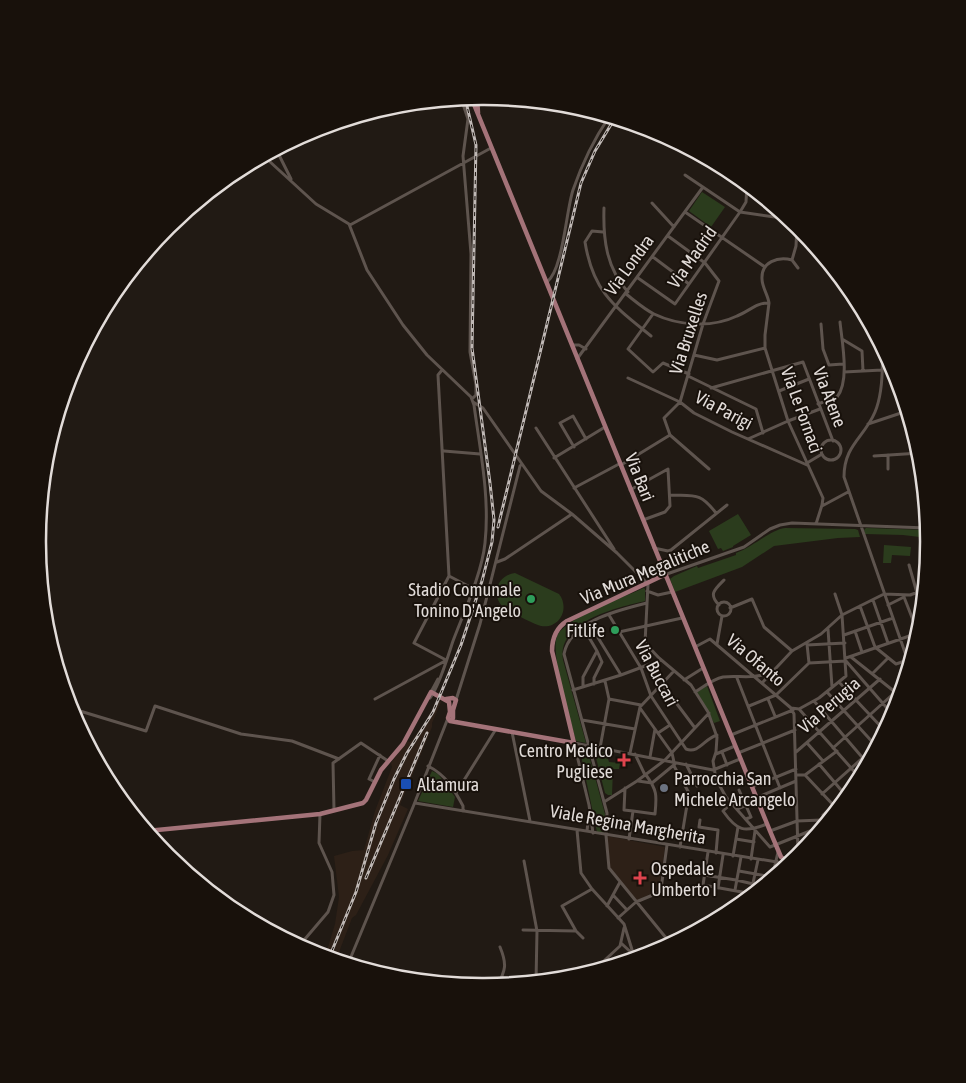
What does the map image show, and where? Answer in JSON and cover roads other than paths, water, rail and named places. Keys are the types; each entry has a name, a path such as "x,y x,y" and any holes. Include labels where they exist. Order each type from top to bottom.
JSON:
{"main road":[{"name":"Via Bari","path":"474,105 664,575 782,859"},
{"path":"478,105 479,116"},
{"name":"Via Mura Megalitiche","path":"574,743 552,651 554,636 559,627 567,621 664,575"},
{"path":"157,831 320,814 363,803 381,770 403,744 422,707 433,694 451,701 451,718 461,722 574,743"}],"street":[{"path":"433,694 472,588 485,544 486,515 472,401 476,395 476,385 470,352 472,254 463,163 463,148 468,119 464,106"},
{"path":"546,282 552,278 557,266 572,193 591,146 606,123"},
{"path":"350,225 491,148"},
{"path":"279,156 292,182"},
{"path":"269,161 316,204 350,225 367,270 407,331 472,401 483,408 541,491 572,514 617,553 648,584 645,643 661,660 691,685 709,713 717,735 713,770 718,785 732,803 770,847 809,831"},
{"path":"685,176 740,212 775,217"},
{"name":"Via Londra","path":"577,359 703,187"},
{"name":"Via Madrid","path":"638,278 675,304 740,212 746,202 746,193"},
{"path":"652,203 674,227"},
{"path":"604,208 603,232 616,277 627,293 653,314 680,322 704,324 726,321 761,303 769,303 762,280 765,267 770,262 778,259 792,260"},
{"path":"685,212 765,267"},
{"path":"603,232 592,231 585,242 591,268 598,284 616,308 651,336"},
{"name":"Via Bruxelles","path":"668,236 704,262 719,281 680,402"},
{"path":"796,238 792,260 798,268"},
{"path":"652,257 690,284"},
{"name":"Via Le Fornaci","path":"769,303 765,335 766,348 788,421 820,489 823,500 822,506"},
{"path":"653,314 628,349 653,372 663,363 756,409 763,433"},
{"path":"818,404 834,399 843,386 844,372 840,322"},
{"path":"821,324 823,349 829,365 843,364"},
{"path":"841,339 862,351 863,371"},
{"path":"571,346 579,345 586,349"},
{"path":"694,354 717,360 766,348"},
{"name":"Via Atene","path":"773,372 803,362 833,441"},
{"path":"882,363 876,409 848,453 844,467 844,477 905,653"},
{"path":"442,370 438,375 444,451 449,576 414,643 446,660"},
{"path":"844,372 882,370"},
{"path":"711,388 773,372"},
{"name":"Via Parigi","path":"628,378 680,402 694,413 748,439 807,464"},
{"path":"779,391 809,379"},
{"path":"724,384 726,395"},
{"path":"680,402 664,418 670,435 709,468"},
{"path":"748,439 820,409"},
{"path":"867,424 901,413"},
{"path":"574,447 560,423 573,416 586,439"},
{"path":"554,458 604,427"},
{"path":"536,428 617,553"},
{"path":"574,488 620,465 670,435"},
{"path":"828,441 833,441 839,445 841,452 838,457 832,460 826,459 822,454 823,445 828,441"},
{"path":"444,451 480,454"},
{"path":"841,452 848,453"},
{"path":"807,464 822,454"},
{"path":"874,456 911,454"},
{"path":"888,456 888,469"},
{"path":"451,701 460,685 480,624 522,464"},
{"path":"517,478 524,468"},
{"path":"630,490 668,469 670,506 667,510 642,520"},
{"path":"517,478 530,475"},
{"path":"816,524 822,506 848,492"},
{"path":"670,495 702,497 716,513"},
{"path":"654,548 671,550 727,505"},
{"path":"496,562 505,559 572,514"},
{"name":"Via Mura Megalitiche","path":"664,575 744,547 770,529 780,525 792,523 920,528"},
{"path":"909,565 917,592"},
{"path":"449,576 472,588"},
{"path":"719,605 712,593 724,580"},
{"path":"647,591 658,595 672,592"},
{"path":"888,605 917,593"},
{"path":"834,594 842,615 846,676 827,692 799,709 854,771"},
{"path":"762,683 792,651 807,644 842,615 884,594 911,595"},
{"path":"904,597 912,619"},
{"path":"730,608 752,599 764,627 792,651"},
{"path":"873,600 888,643"},
{"path":"646,603 621,609 589,623 573,635 564,651 607,813 606,835 609,868 666,938"},
{"path":"719,605 726,603 730,608 729,614 722,616"},
{"path":"719,605 717,611 722,616"},
{"path":"860,606 876,647 896,664 903,663"},
{"name":"Via Buccari","path":"609,615 641,668 651,696 682,743"},
{"path":"717,644 722,616"},
{"path":"619,632 682,618"},
{"path":"844,635 893,618"},
{"path":"589,623 621,675"},
{"path":"828,628 832,688"},
{"path":"855,631 862,652"},
{"path":"587,634 602,662 594,678 594,684"},
{"path":"749,706 776,695 809,663 846,660 851,656 909,637"},
{"name":"Via Ofanto","path":"694,648 710,639 792,708 799,709"},
{"path":"807,644 845,644"},
{"path":"807,644 809,663"},
{"path":"583,687 584,675 597,651"},
{"path":"851,656 894,690"},
{"path":"873,673 888,658"},
{"path":"376,699 446,660"},
{"path":"573,690 661,660"},
{"path":"846,660 887,708"},
{"path":"684,680 703,668"},
{"path":"695,692 722,677 755,676 768,673 774,669"},
{"path":"630,753 641,706 674,671"},
{"path":"738,678 780,788"},
{"name":"Via Perugia","path":"796,752 880,679"},
{"path":"600,748 608,699 604,681"},
{"path":"839,682 880,725"},
{"path":"662,684 695,728"},
{"path":"827,692 872,741"},
{"path":"796,775 805,775 823,761 845,737 892,695"},
{"path":"608,699 641,706 672,752 674,763 689,793 680,847"},
{"path":"768,699 775,716"},
{"path":"814,701 862,757"},
{"path":"80,711 146,732 155,706 241,734 292,741 339,759"},
{"path":"730,735 792,708 795,730 798,843"},
{"path":"604,802 646,775 665,760 709,713"},
{"path":"351,957 415,803 428,766 445,727 451,718"},
{"path":"582,720 635,730"},
{"path":"658,733 670,725"},
{"path":"456,793 497,728"},
{"path":"650,757 655,729"},
{"path":"738,753 795,730"},
{"path":"512,731 530,822"},
{"path":"682,743 686,749 692,751 709,738 717,735"},
{"path":"334,810 333,764 361,743 388,761"},
{"path":"574,743 713,770 740,759"},
{"name":"Via Mura Megalitiche","path":"574,743 590,810 593,833"},
{"path":"807,743 823,761"},
{"path":"716,754 735,746"},
{"path":"722,752 727,765"},
{"path":"625,788 624,810 655,814 657,795 636,754"},
{"path":"375,782 369,779 380,755"},
{"path":"822,794 861,759"},
{"path":"637,781 652,783 674,763"},
{"path":"686,764 697,786"},
{"path":"819,764 841,790"},
{"path":"428,766 441,773 464,806 463,811"},
{"path":"752,786 796,768"},
{"path":"805,775 831,804"},
{"path":"737,809 796,781"},
{"path":"739,790 751,817 746,819"},
{"name":"Viale Regina Margherita","path":"415,803 776,862"},
{"path":"732,803 723,811 732,824 755,830 767,824"},
{"path":"586,831 590,810"},
{"path":"629,839 633,811"},
{"path":"304,940 328,912 334,895 332,872 319,843 320,814"},
{"path":"700,820 699,827 718,830 716,853"},
{"path":"770,831 797,821 818,820"},
{"path":"733,856 738,827"},
{"path":"577,830 581,873 592,889 625,925 634,951"},
{"path":"751,859 755,830"},
{"path":"736,839 754,842"},
{"path":"618,918 636,902 660,892 667,845"},
{"path":"708,852 703,885 743,892"},
{"path":"775,866 778,852"},
{"path":"718,888 723,854"},
{"path":"735,890 741,857"},
{"path":"754,884 758,860"},
{"path":"524,861 537,931 536,975"},
{"path":"738,871 764,876"},
{"path":"704,875 754,884"},
{"path":"607,906 620,882"},
{"path":"583,938 576,931 562,906 592,889"},
{"path":"614,894 627,910"},
{"path":"607,959 621,943 625,925"},
{"path":"523,930 576,931"},
{"path":"621,943 631,952"},
{"path":"500,947 506,964 502,977"}],"railway":[{"path":"332,951 356,892 376,823 394,779 407,753 433,712 461,645 482,581 492,542 494,520 472,348 476,145 467,106"},
{"path":"498,527 581,183 595,151 611,124"},
{"path":"366,878 427,733"}],"place":[{"name":"Stadio Comunale Tonino D'Angelo","path":"531,599"},
{"name":"Fitlife","path":"615,630"},
{"name":"Centro Medico Pugliese","path":"624,760"},
{"name":"Altamura","path":"406,784"},
{"name":"Parrocchia San Michele Arcangelo","path":"664,788"},
{"name":"Ospedale Umberto I","path":"640,878"}]}
